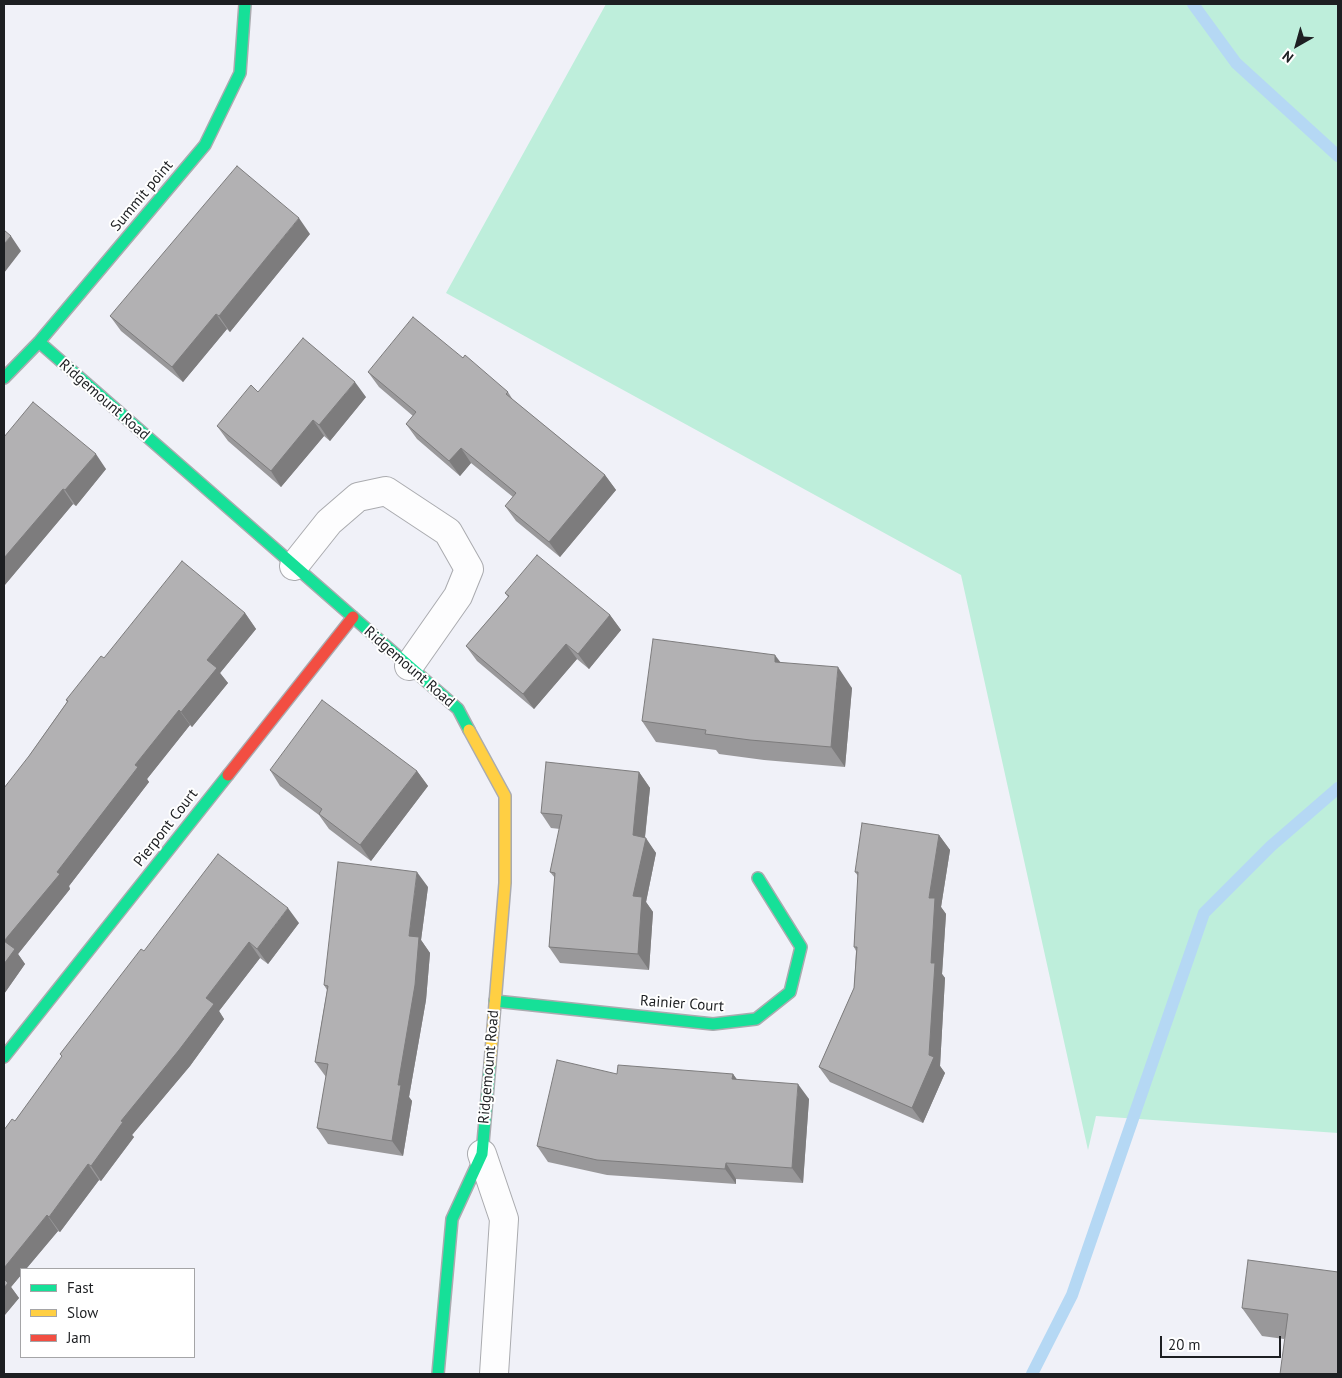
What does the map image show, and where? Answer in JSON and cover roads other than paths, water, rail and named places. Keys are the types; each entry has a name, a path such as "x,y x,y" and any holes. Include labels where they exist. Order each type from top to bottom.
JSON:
{"street":[{"name":"Summit point","path":"4,378 38,342 205,144 240,73 245,4"},
{"name":"Ridgemount Road","path":"38,342 458,709 505,796 505,882 482,1154 452,1219 438,1374"},
{"path":"294,566 329,522 358,497 386,491 448,532 470,569 458,596 409,666"},
{"name":"Pierpont Court","path":"4,1057 353,617"},
{"name":"Rainier Court","path":"495,1001 713,1024 756,1019 790,992 801,947 758,878"},
{"name":"Ridgemount Road","path":"482,1154 504,1219 494,1374"}],"waterway":[{"path":"1193,4 1236,63 1338,156"},
{"path":"1032,1374 1072,1295 1204,913 1271,846 1338,788"}]}
